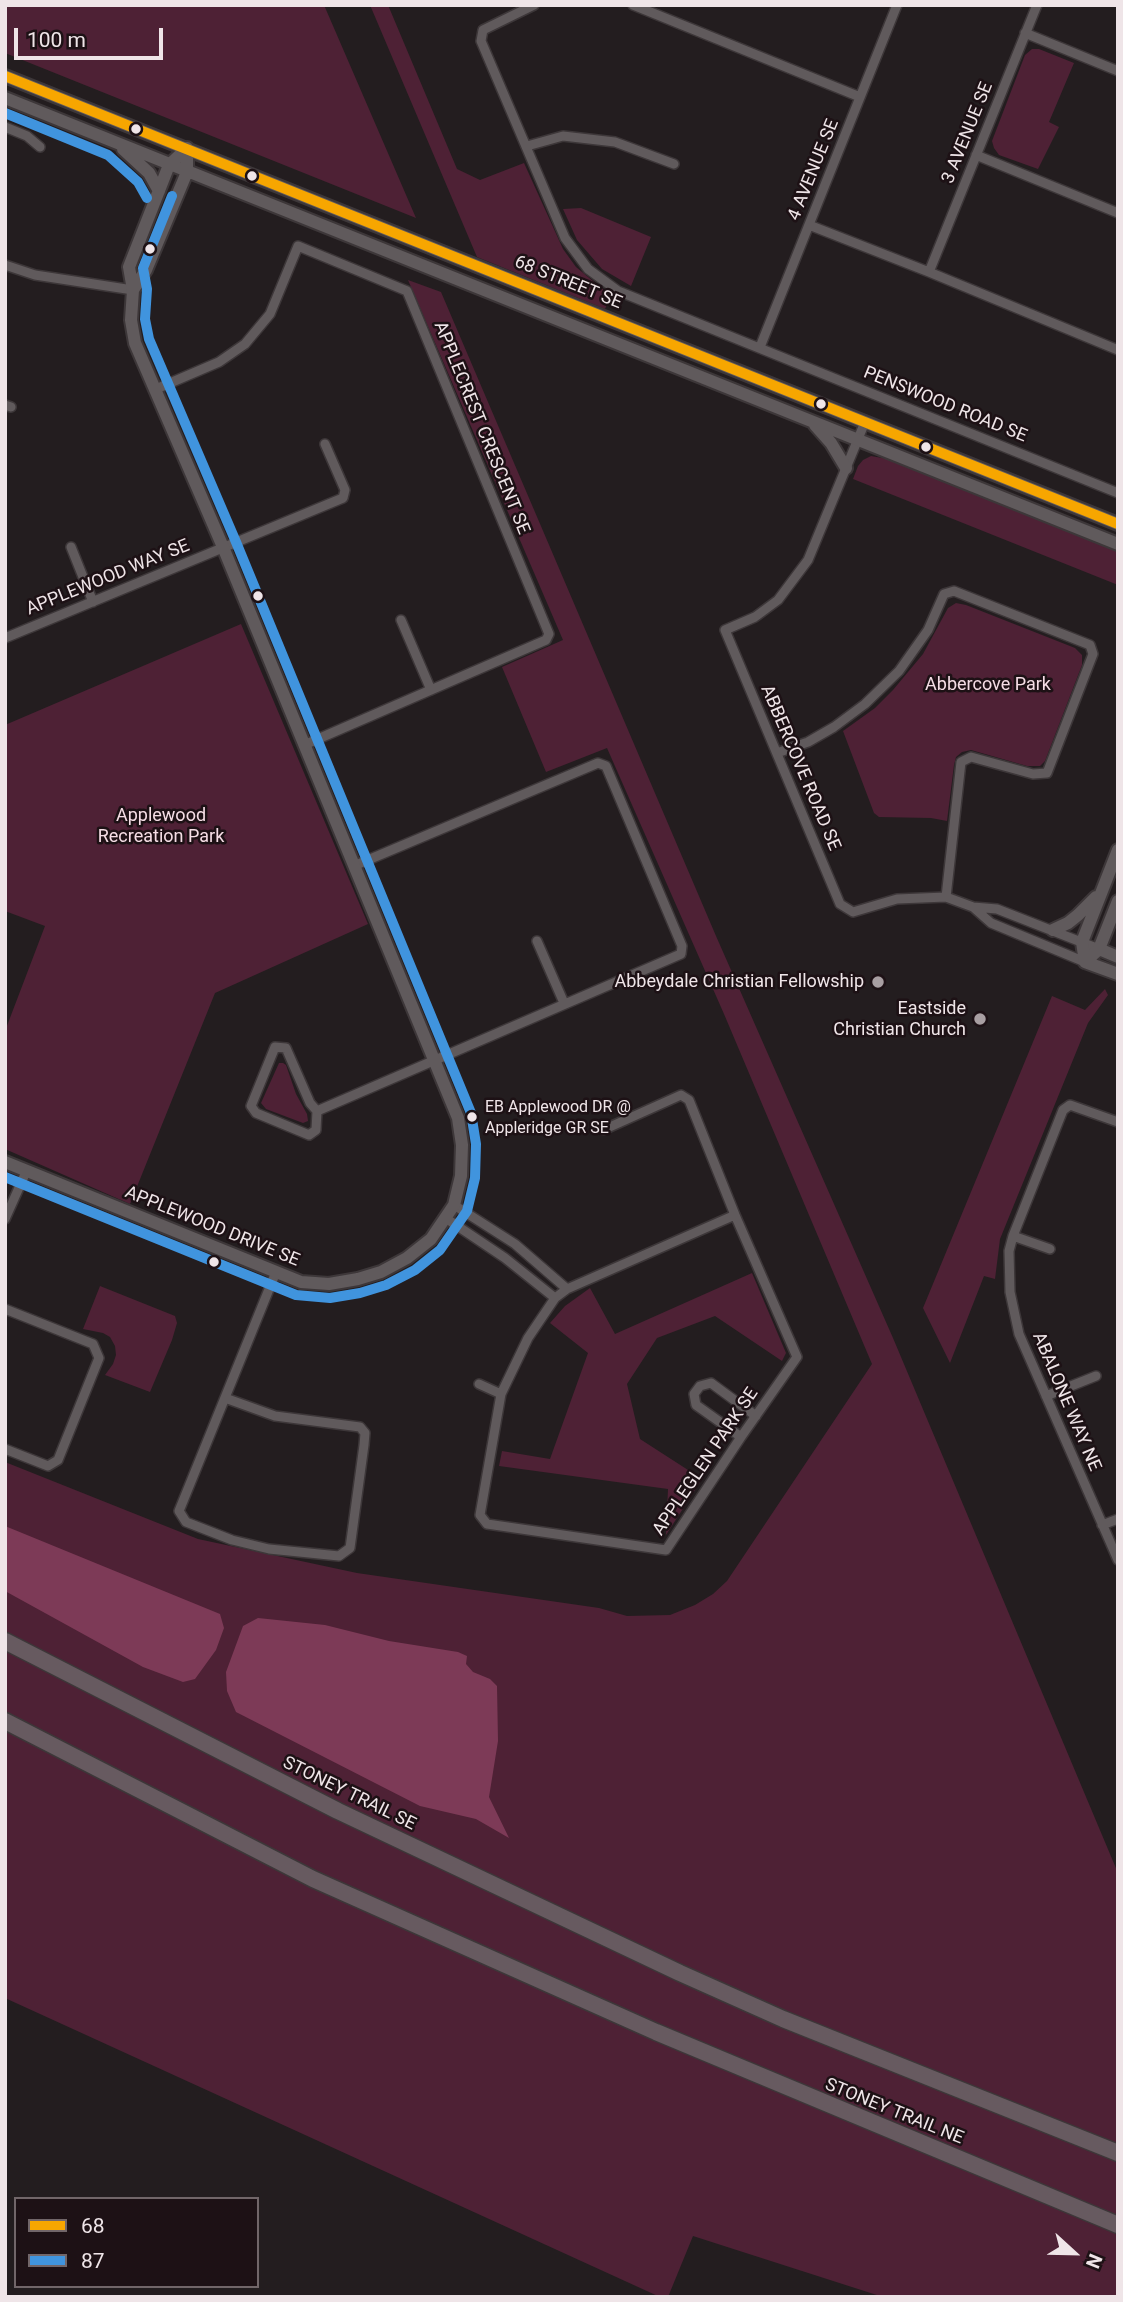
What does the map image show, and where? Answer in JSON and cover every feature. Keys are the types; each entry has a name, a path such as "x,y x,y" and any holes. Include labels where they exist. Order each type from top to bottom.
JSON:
{"highway":[{"name":"STONEY TRAIL SE","path":"5,1641 338,1811 680,1973 795,2024 1118,2153"},
{"name":"STONEY TRAIL NE","path":"5,1721 313,1879 656,2032 1118,2225"}],"main road":[{"name":"68 STREET SE","path":"5,76 1118,524"},
{"path":"5,98 1118,544"},
{"path":"116,143 149,173 159,191"},
{"name":"APPLEWOOD DRIVE SE","path":"5,1162 301,1282 329,1283 358,1279 380,1272 407,1258 431,1239 454,1205 461,1176 462,1145 458,1118 356,865 135,343 131,320 133,290 129,267 169,165 187,149"},
{"name":"APPLEWOOD DRIVE SE","path":"133,290 145,270 187,172 187,149"},
{"path":"812,422 831,443 846,468"},
{"path":"1085,961 1082,942 1118,850"},
{"path":"1053,930 1068,923 1086,909 1102,888"},
{"path":"1085,961 1099,949 1118,901"},
{"path":"1099,949 1118,957"},
{"path":"1085,961 1118,974"}],"street":[{"name":"PENSWOOD ROAD SE","path":"534,5 483,30 481,41 565,238 588,269 618,291 1118,493"},
{"path":"633,5 860,97"},
{"name":"4 AVENUE SE","path":"760,347 897,5"},
{"name":"3 AVENUE SE","path":"929,272 1037,5"},
{"path":"1025,33 1118,71"},
{"path":"5,127 27,136 40,147"},
{"path":"527,146 563,136 615,142 674,164"},
{"path":"976,155 1118,213"},
{"path":"809,225 1118,350"},
{"name":"APPLECREST CRESCENT SE","path":"156,389 219,362 246,344 270,314 298,246 407,291 549,634 547,640 304,745"},
{"path":"5,265 35,275 133,290"},
{"path":"846,468 865,422"},
{"name":"APPLEWOOD WAY SE","path":"5,639 343,498 345,491 325,444"},
{"name":"ABBERCOVE ROAD SE","path":"846,468 808,560 791,584 778,600 755,617 725,631 840,904 853,912 897,899 946,897"},
{"path":"71,547 93,602"},
{"path":"776,753 808,742 865,704 899,671 928,630 944,594 954,591 1090,645 1093,654 1047,773 1033,774 971,757 961,762 946,897 973,907 997,909 1099,949"},
{"path":"401,620 431,690"},
{"path":"317,1111 681,954 682,946 606,766 598,763 356,865"},
{"path":"973,907 991,923 1085,961"},
{"path":"537,941 565,1003"},
{"path":"275,1047 286,1048 310,1103 317,1111 316,1130 309,1135 256,1113 251,1106 275,1047"},
{"path":"603,1130 681,1095 689,1100 735,1215"},
{"name":"ABALONE WAY NE","path":"1118,1122 1070,1105 1063,1110 1009,1251 1010,1292 1019,1334 1118,1560"},
{"path":"5,1219 26,1172"},
{"path":"454,1205 515,1244 566,1289"},
{"name":"APPLEGLEN PARK SE","path":"735,1215 797,1357 666,1550 487,1524 480,1515 501,1394 528,1338 555,1298 566,1289 735,1215"},
{"path":"447,1219 505,1258 555,1298"},
{"path":"1013,1236 1050,1249"},
{"path":"505,1258 515,1244"},
{"path":"225,1398 275,1416 360,1427 365,1433 349,1548 339,1556 269,1549 232,1540 186,1522 179,1511 276,1272"},
{"path":"5,1309 93,1344 99,1358 58,1460 48,1466 5,1449"},
{"path":"1046,1396 1096,1376"},
{"path":"741,1437 696,1405 694,1394 700,1386 711,1383 756,1416"},
{"path":"479,1384 501,1394"},
{"path":"1102,1525 1118,1519"}],"green space":[{"path":"5,5 324,5 416,218 5,53"},
{"path":"370,5 388,5 457,169 480,180 524,163 563,249 576,267 611,296 605,309 477,257"},
{"path":"1032,49 1039,49 1074,63 1049,122 1059,127 1038,169 999,155 992,141 1025,55"},
{"path":"581,208 651,237 631,286 602,269 577,240 563,209"},
{"path":"408,280 441,292 716,936 893,1338 1118,1873 1118,2297 883,2297 693,2236 668,2297 660,2297 5,1998 5,1462 198,1539 357,1573 599,1608 627,1616 670,1615 695,1605 727,1581 872,1364 724,1014 607,748 546,772 502,667 563,640"},
{"path":"871,456 888,459 1118,551 1118,585 853,479 858,466"},
{"name":"Abbercove Park","path":"956,603 1075,648 1082,655 1082,665 1045,761 1040,766 1027,766 971,750 962,752 956,757 954,765 947,821 879,817 874,813 843,731 875,708 893,690 923,654 948,608"},
{"name":"Applewood Recreation Park","path":"241,624 368,924 215,993 130,1204 5,1149 5,1031 45,926 5,911 5,725"},
{"path":"1105,989 1108,995 1088,1023 1000,1239 995,1279 984,1276 950,1363 923,1308 1052,996 1085,1010"},
{"path":"279,1063 286,1065 308,1121 303,1123 266,1109 261,1103"},
{"path":"752,1273 786,1353 782,1361 715,1316 657,1338 627,1384 640,1439 702,1479 666,1535 668,1489 499,1466 502,1451 550,1459 588,1353 550,1323 565,1306 590,1288 615,1334"},
{"path":"100,1286 175,1316 177,1323 172,1340 150,1392 105,1375 113,1364 115,1346 110,1337 103,1333 83,1329"}],"shaded area":[{"path":"5,1526 220,1614 224,1628 216,1650 195,1679 183,1682 143,1667 5,1591"},
{"path":"258,1618 325,1625 467,1656 466,1664 473,1672 490,1679 497,1686 498,1741 489,1797 509,1838 476,1819 420,1806 236,1712 227,1691 226,1672 243,1626"}],"transit line":[{"name":"68","path":"5,76 1118,524"},
{"name":"87","path":"5,113 108,155 138,182 147,198"},
{"name":"87","path":"5,1177 296,1295 330,1298 386,1285 415,1270 440,1250 467,1211 475,1178 476,1144 471,1113 236,542 149,339 145,319 147,289 143,268 172,196"}],"place":[{"name":"Abbeydale Christian Fellowship","path":"878,982"},
{"name":"Eastside Christian Church","path":"980,1019"},
{"name":"EB Applewood DR @ Appleridge GR SE","path":"472,1117"}]}
